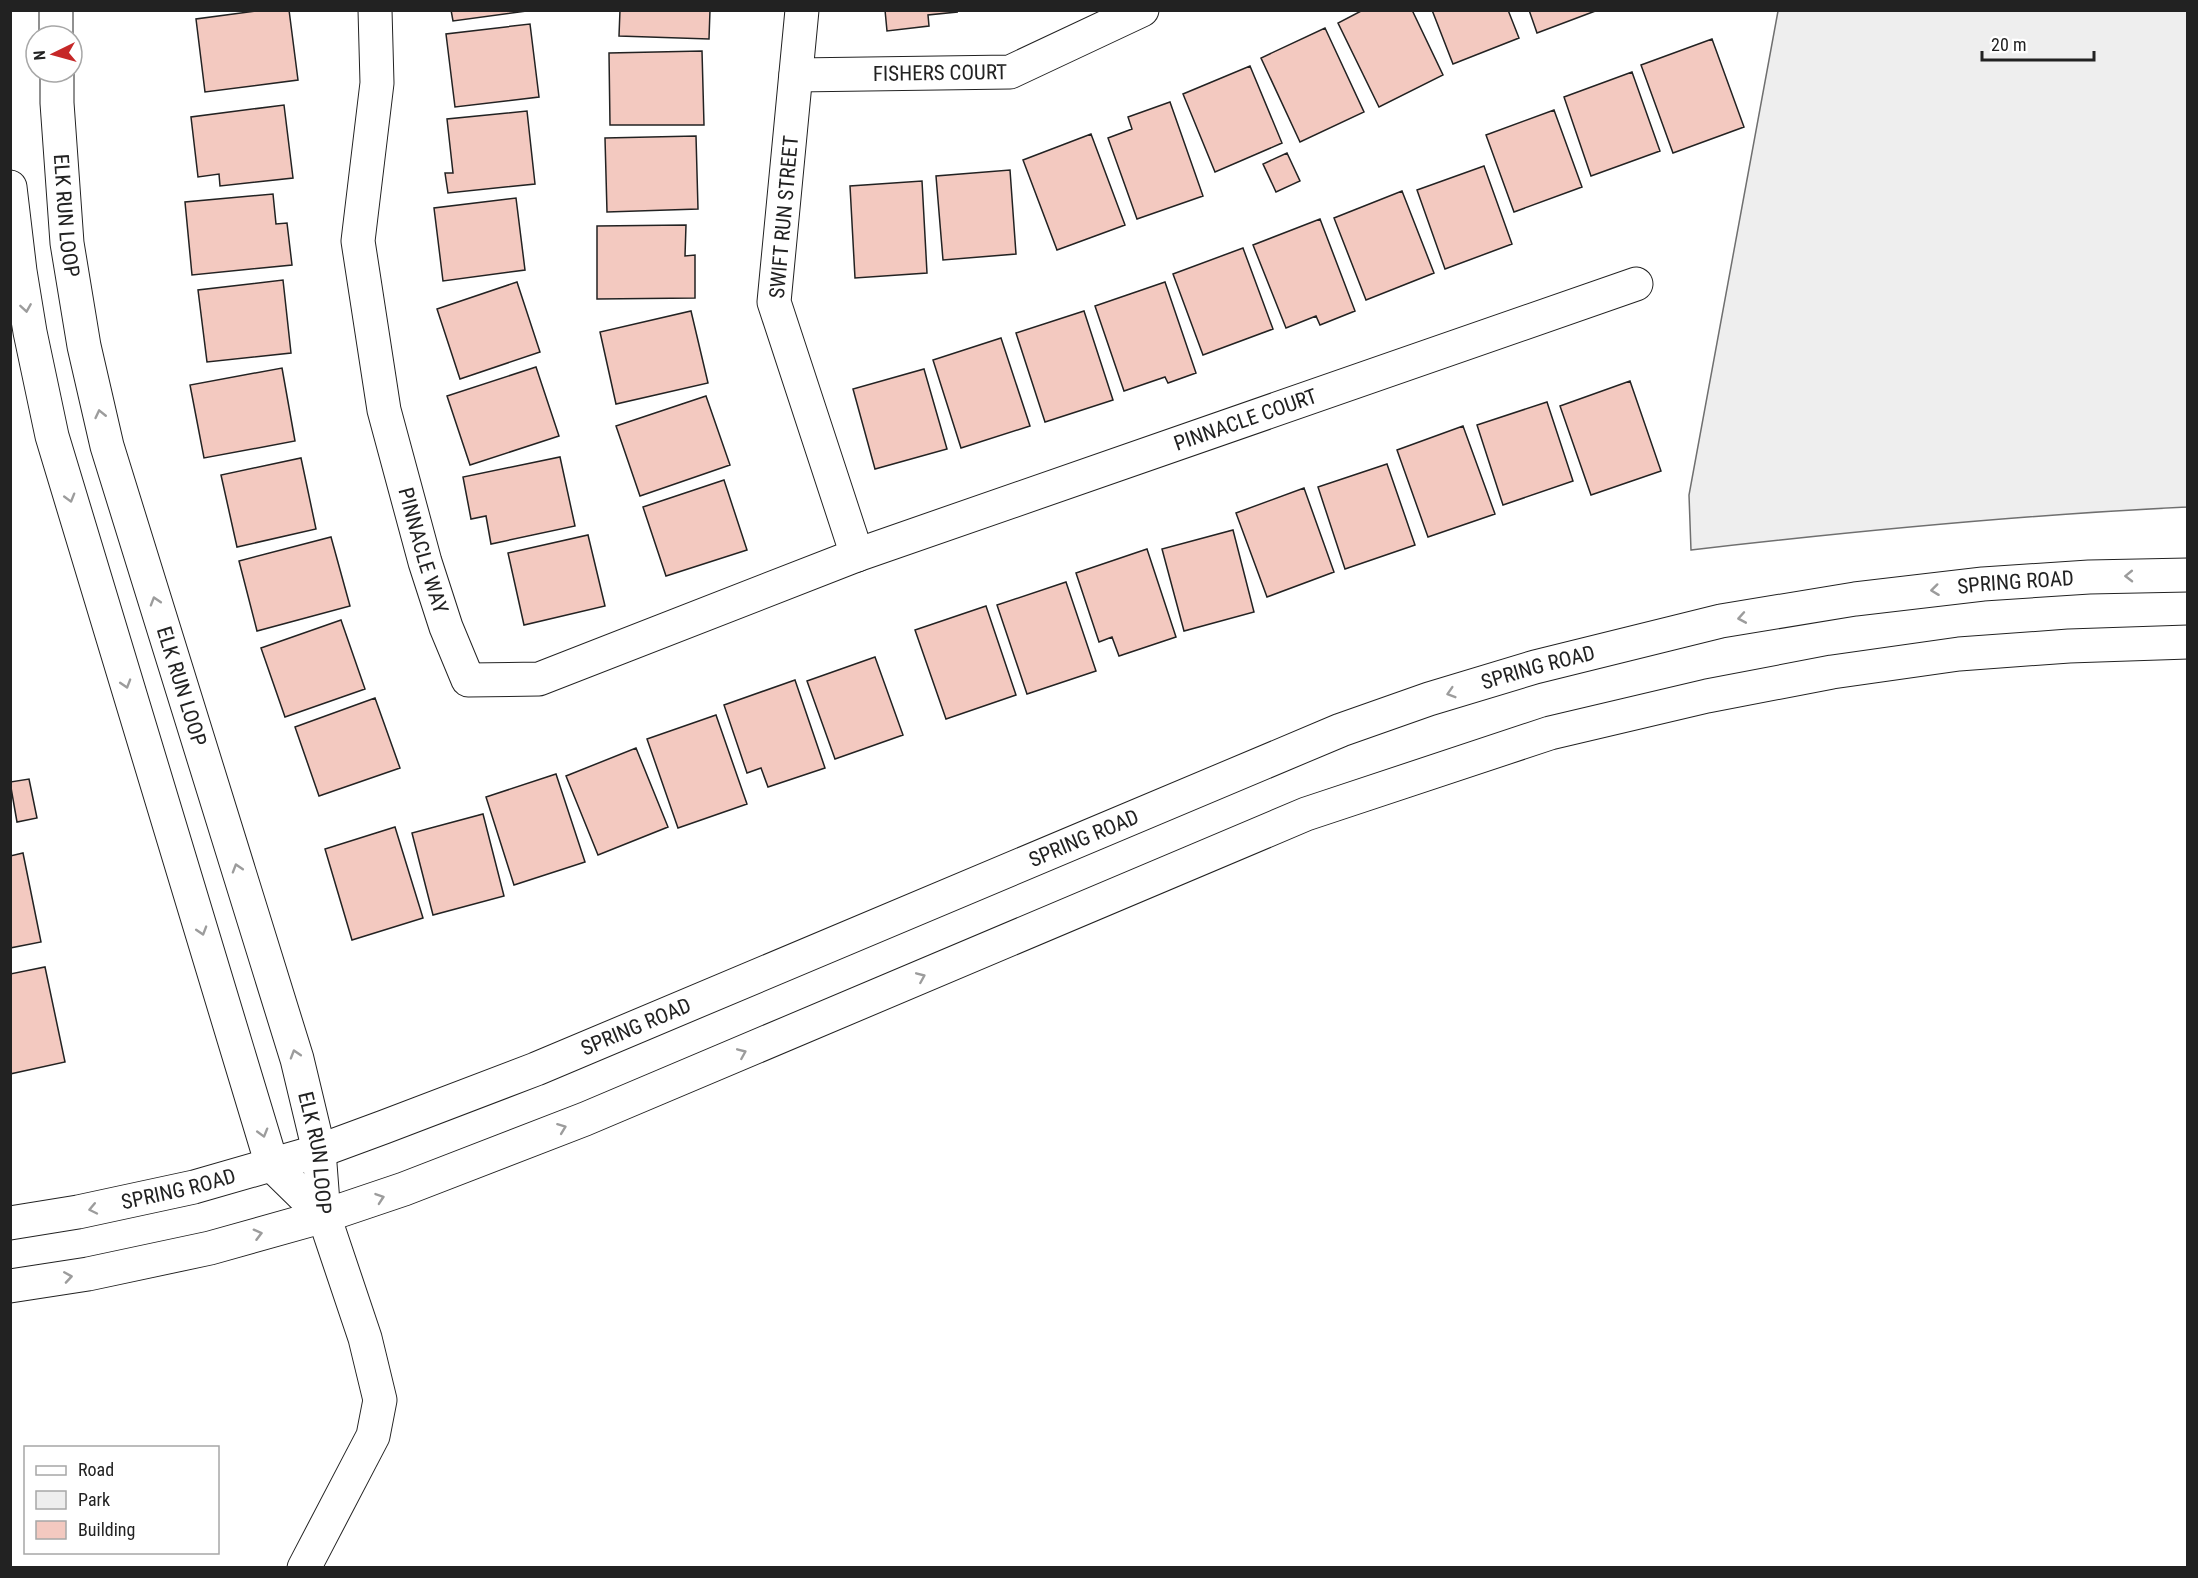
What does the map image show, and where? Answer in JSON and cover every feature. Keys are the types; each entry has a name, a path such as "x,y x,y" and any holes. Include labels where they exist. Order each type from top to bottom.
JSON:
{"street":[{"name":"PINNACLE WAY","path":"375,10 377,83 358,241 384,410 424,562 446,627 468,680 539,679 857,555"},
{"name":"SWIFT RUN STREET","path":"802,10 774,302 857,555"},
{"name":"FISHERS COURT","path":"796,75 1010,72 1142,10"},
{"name":"ELK RUN LOOP","path":"57,84 67,243 84,346 107,446 297,1059 319,1151 324,1216"},
{"name":"ELK RUN LOOP","path":"10,187 30,332 52,436 272,1165 324,1216"},
{"name":"PINNACLE COURT","path":"857,555 1636,284"},
{"name":"SPRING ROAD","path":"10,1222 78,1212 183,1190 319,1151 536,1069 1330,735 1440,696 1535,667 1722,621 1855,599 1983,584 2089,577 2187,575"},
{"path":"10,1286 88,1274 210,1248 324,1216 404,1189 596,1114 1306,814 1550,733 1707,696 1832,672 1959,654 2069,646 2187,642"},
{"path":"304,1568 373,1436 380,1400 365,1338 324,1216"}],"green space":[{"path":"1778,11 2187,11 2187,507 1939,524 1691,550 1689,495"}],"building":[{"path":"264,10 289,10 298,80 205,92 196,19"},
{"path":"451,10 534,10 453,21"},
{"path":"620,10 710,10 709,39 619,36"},
{"path":"885,10 956,10 957,12 928,15 929,26 887,31"},
{"path":"1363,10 1412,10 1443,75 1379,107 1338,23"},
{"path":"1432,10 1508,10 1519,38 1453,64"},
{"path":"1529,10 1598,10 1537,33"},
{"path":"530,24 539,97 455,107 446,34"},
{"path":"1325,28 1364,112 1300,142 1261,58"},
{"path":"1712,39 1744,127 1673,153 1641,65"},
{"path":"702,51 704,125 610,125 609,53"},
{"path":"1250,66 1282,143 1215,172 1183,94"},
{"path":"1632,72 1660,151 1591,176 1564,97"},
{"path":"1170,102 1203,196 1137,219 1108,138 1132,129 1128,117"},
{"path":"284,105 293,178 220,186 219,174 198,177 191,117"},
{"path":"1554,110 1582,187 1514,212 1486,135"},
{"path":"527,111 535,184 448,193 445,173 453,173 447,119"},
{"path":"1091,134 1125,225 1057,250 1023,160"},
{"path":"696,136 698,209 607,212 605,138"},
{"path":"1287,153 1300,181 1276,192 1263,164"},
{"path":"1484,166 1512,244 1445,269 1417,190"},
{"path":"1010,170 1016,254 943,260 936,176"},
{"path":"922,181 927,273 855,278 850,186"},
{"path":"1402,191 1434,273 1366,300 1334,218"},
{"path":"273,194 276,224 287,223 292,265 192,275 185,202"},
{"path":"516,198 525,270 443,281 434,208"},
{"path":"1320,219 1355,311 1320,325 1316,316 1286,328 1253,245"},
{"path":"686,225 685,256 695,255 695,298 597,299 597,226"},
{"path":"1243,248 1273,329 1203,355 1173,274"},
{"path":"283,280 291,353 207,362 198,290"},
{"path":"517,282 540,352 460,379 437,309"},
{"path":"1165,282 1196,373 1168,383 1165,377 1124,391 1095,306"},
{"path":"691,311 708,383 616,404 600,332"},
{"path":"1084,311 1113,400 1045,422 1016,333"},
{"path":"1001,338 1030,426 961,448 933,360"},
{"path":"536,367 559,436 470,465 447,396"},
{"path":"282,368 295,441 204,458 190,385"},
{"path":"924,369 947,449 875,469 853,389"},
{"path":"1630,381 1661,471 1591,495 1560,406"},
{"path":"706,396 730,465 640,496 616,426"},
{"path":"1547,402 1573,481 1503,505 1477,425"},
{"path":"1463,426 1495,514 1428,537 1397,450"},
{"path":"560,457 575,526 491,544 486,516 471,519 463,477"},
{"path":"301,458 316,529 237,547 221,475"},
{"path":"1387,464 1415,545 1345,569 1318,487"},
{"path":"724,480 747,550 666,576 643,507"},
{"path":"1304,488 1334,572 1267,597 1236,513"},
{"path":"1233,530 1254,612 1184,631 1162,549"},
{"path":"588,535 605,606 524,625 508,553"},
{"path":"331,537 350,606 257,631 239,561"},
{"path":"1147,549 1176,637 1119,656 1112,637 1099,642 1076,573"},
{"path":"1066,582 1096,671 1027,694 997,605"},
{"path":"986,606 1016,695 946,719 915,630"},
{"path":"341,620 365,689 285,717 261,648"},
{"path":"875,657 903,735 835,759 807,681"},
{"path":"795,680 825,768 768,787 761,768 747,773 724,705"},
{"path":"375,698 400,768 319,796 295,727"},
{"path":"716,715 747,804 678,828 647,739"},
{"path":"636,748 668,827 598,855 566,776"},
{"path":"556,774 585,862 514,885 486,797"},
{"path":"29,779 37,818 17,822 10,782"},
{"path":"483,814 504,896 433,915 412,833"},
{"path":"395,827 423,918 352,940 325,849"},
{"path":"23,853 41,942 10,948 10,856"},
{"path":"45,967 65,1062 10,1074 10,974"}]}
